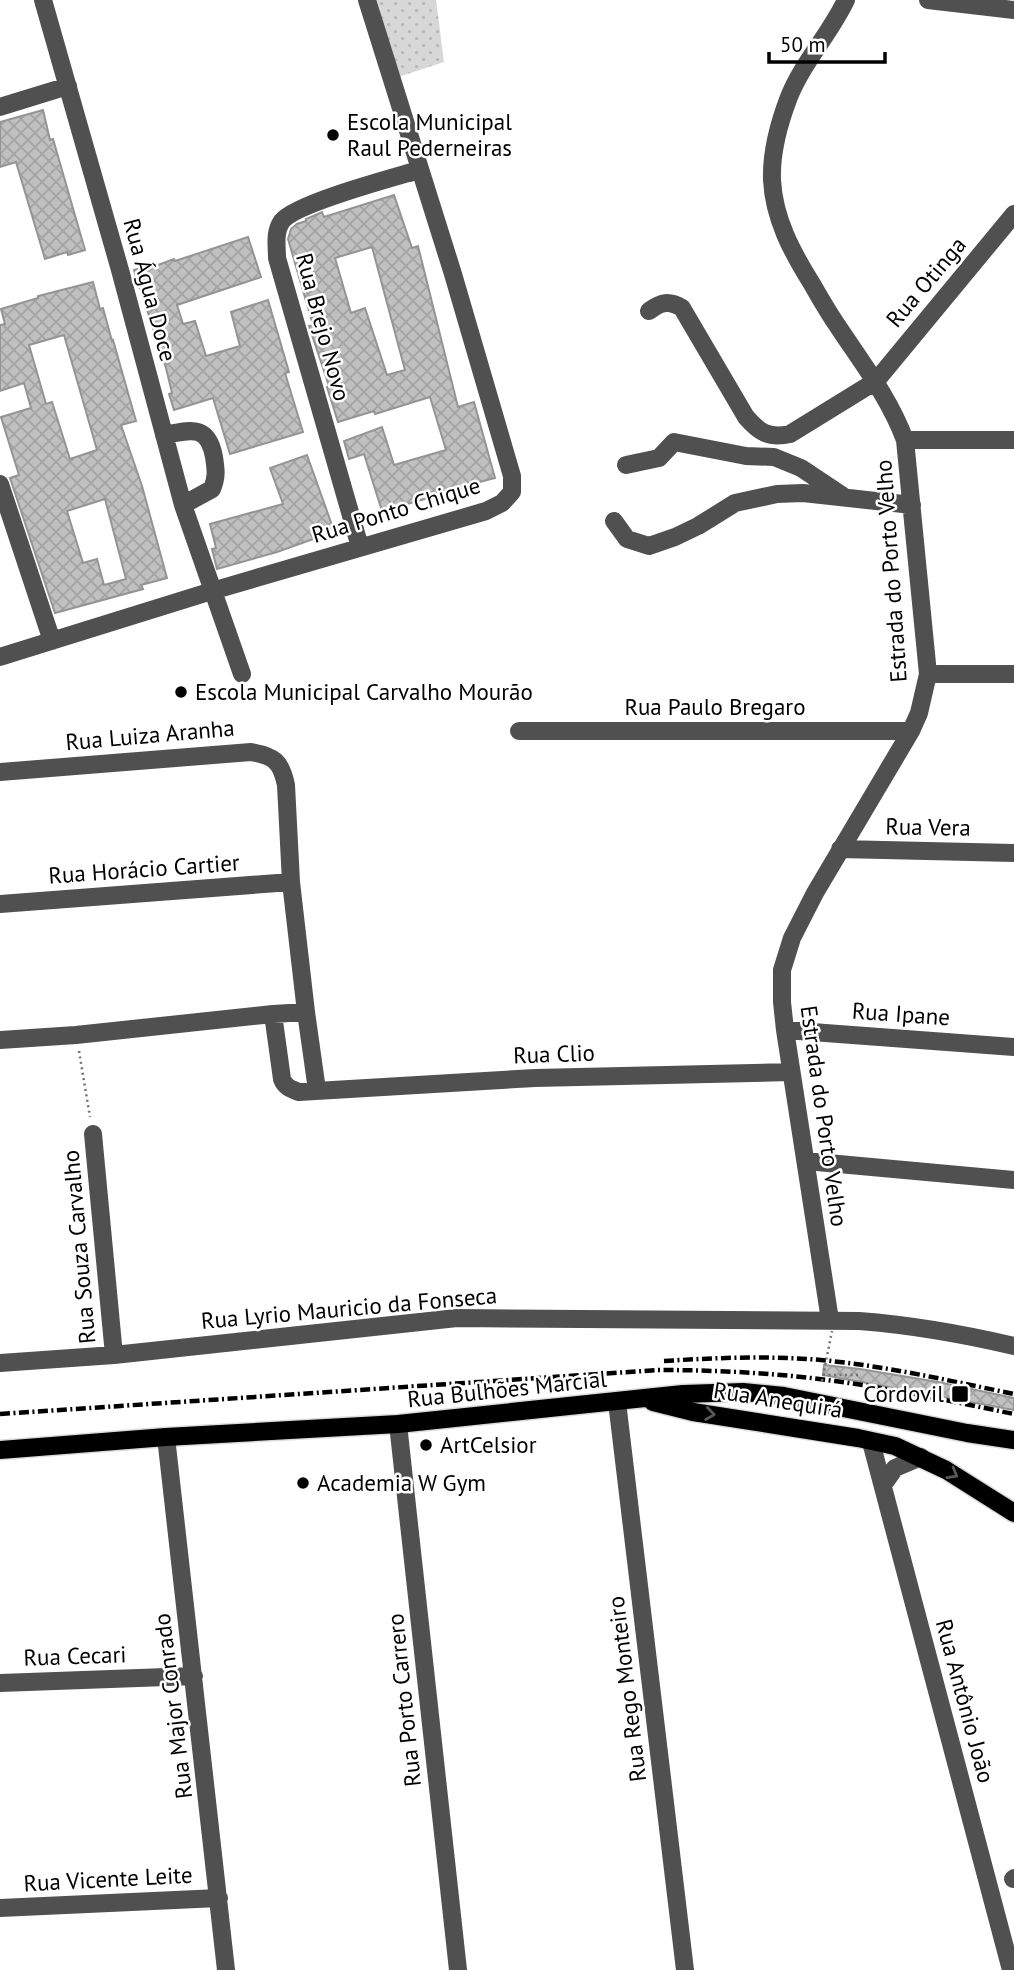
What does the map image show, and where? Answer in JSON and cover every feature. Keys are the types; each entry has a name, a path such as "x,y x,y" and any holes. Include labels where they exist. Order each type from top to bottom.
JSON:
{"main road":[{"name":"Rua Bulhões Marcial","path":"0,1450 166,1437 398,1424 683,1394 743,1392 784,1396 1014,1440"},
{"name":"Rua Anequirá","path":"643,1399 693,1412 894,1446 921,1457 975,1487 1014,1513"}],"street":[{"name":"Rua Água Doce","path":"43,0 183,505 242,674"},
{"name":"Rua Ponto Chique","path":"0,657 212,591 486,511 502,503 512,492 509,465 453,274 367,0"},
{"name":"Estrada do Porto Velho","path":"831,1326 785,1030 782,970 792,938 815,893 911,732 921,706 928,674 905,440 897,418 876,381 794,256 776,208 772,180 778,133 790,94 846,0"},
{"path":"928,0 1014,10"},
{"path":"0,107 68,86"},
{"name":"Rua Brejo Novo","path":"359,547 277,258 277,230 289,214 309,205 419,170"},
{"name":"Rua Otinga","path":"649,311 658,304 667,302 682,308 746,417 766,434 778,437 790,434 876,381 1014,214"},
{"path":"164,435 190,430 201,432 211,444 217,477 212,489 183,505"},
{"path":"905,440 1014,440"},
{"path":"626,465 659,458 674,442 746,456 774,457 801,468 846,498"},
{"path":"0,484 52,641"},
{"path":"614,521 626,539 649,547 698,526 735,503 789,492 912,505"},
{"path":"928,674 1014,674"},
{"name":"Rua Paulo Bregaro","path":"519,731 911,732"},
{"name":"Rua Luiza Aranha","path":"0,772 251,752 265,755 276,761 286,785 291,882"},
{"name":"Rua Vera","path":"840,849 1014,853"},
{"path":"291,882 317,1090"},
{"name":"Rua Horácio Cartier","path":"0,904 291,882"},
{"path":"0,1040 306,1012"},
{"name":"Rua Clio","path":"273,1014 284,1083 299,1092 535,1078 792,1072"},
{"name":"Rua Ipane","path":"785,1030 1014,1047"},
{"name":"Rua Souza Carvalho","path":"93,1134 114,1355"},
{"path":"806,1161 1014,1181"},
{"name":"Rua Lyrio Mauricio da Fonseca","path":"0,1363 114,1355 457,1318 831,1326 894,1324 962,1334 1014,1346"},
{"name":"Rua Rego Monteiro","path":"617,1402 685,1970"},
{"name":"Rua Porto Carrero","path":"398,1424 458,1970"},
{"name":"Rua Major Conrado","path":"166,1437 226,1970"},
{"name":"Rua Antônio João","path":"871,1441 1011,1970"},
{"path":"883,1485 895,1468 921,1457"},
{"name":"Rua Cecari","path":"0,1683 194,1676"},
{"name":"Rua Vicente Leite","path":"0,1908 219,1898"}],"path":[{"path":"76,1035 93,1134"},
{"path":"821,1383 825,1375 831,1326"},
{"path":"825,1375 859,1375"}],"shaded area":[{"path":"377,0 436,0 444,62 398,77"}],"building":[{"path":"43,110 85,250 45,259 16,162 0,167 0,122"},
{"path":"394,195 412,248 418,246 458,407 474,402 495,478 382,511 364,454 349,459 344,441 382,427 394,465 446,450 430,397 338,422 309,326 313,325 288,239 291,229 297,224 322,212 324,217","holes":["372,247 405,370 387,375 365,308 351,313 335,258"]},
{"path":"248,237 261,277 177,305 183,324 195,321 206,356 240,346 231,312 268,300 289,372 285,373 303,432 230,454 213,398 174,410 166,368 134,270 149,266 150,268 174,259 175,261"},
{"path":"93,282 136,421 121,425 142,486 167,578 141,585 143,589 55,613 10,478 19,475 1,417 31,408 24,383 0,391 0,325 5,324 1,309","holes":["64,335 97,450 70,459 52,402 46,404 29,345","105,499 126,579 104,585 97,559 83,563 67,511"]},
{"path":"307,455 333,528 312,535 313,539 277,552 217,569 212,549 216,548 210,524 283,504 270,468"},
{"path":"824,1365 938,1382 1014,1398 1014,1410 823,1375"}],"railway":[{"path":"664,1361 718,1358 834,1361 912,1373 1014,1394"},
{"path":"0,1414 658,1370 747,1372 813,1378 1014,1414"}],"place":[{"name":"Escola Municipal Raul Pederneiras","path":"333,135"},
{"name":"Escola Municipal Carvalho Mourão","path":"181,692"},
{"name":"Cordovil","path":"960,1394"},
{"name":"ArtCelsior","path":"426,1445"},
{"name":"Academia W Gym","path":"303,1483"}]}
